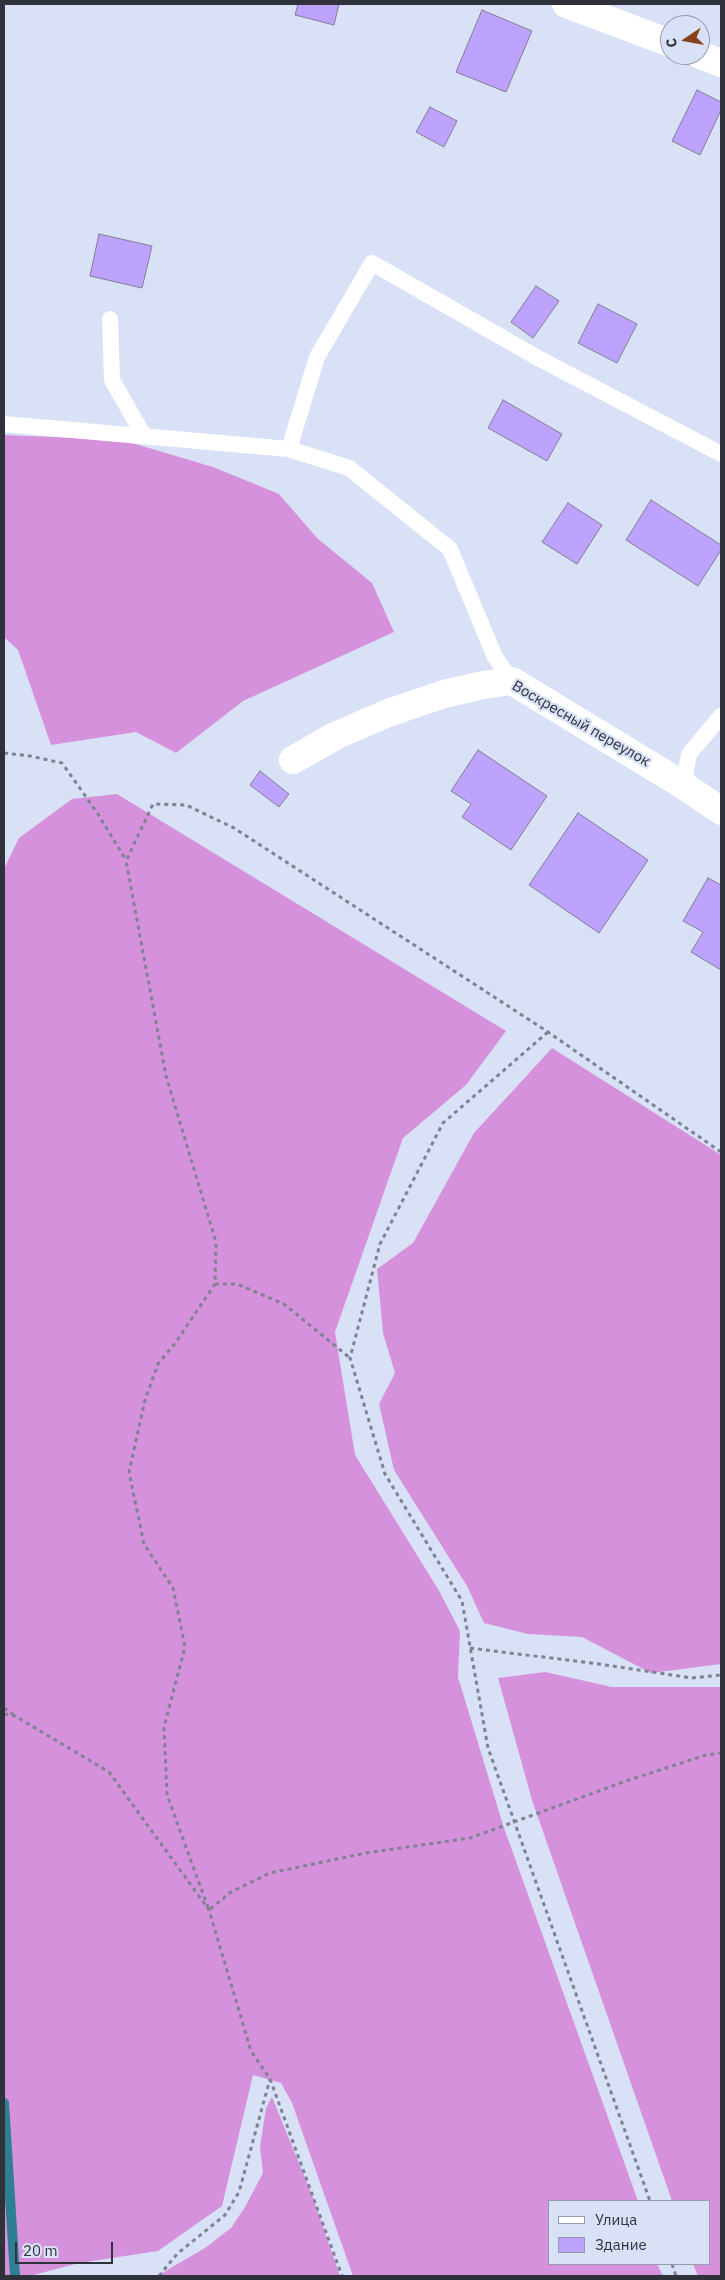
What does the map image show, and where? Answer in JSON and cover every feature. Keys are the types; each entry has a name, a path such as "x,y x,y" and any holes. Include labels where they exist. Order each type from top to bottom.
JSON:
{"street":[{"path":"566,4 660,39"},
{"name":"Воскресный переулок","path":"293,760 335,736 388,713 444,694 483,685 512,681 683,784 721,811"}],"lane":[{"path":"289,449 317,357 372,263 538,358 721,454"},
{"path":"110,319 112,380 144,436"},
{"path":"4,424 289,449 349,468 450,549 495,657 512,681"},
{"path":"683,784 689,754 721,716"}],"path":[{"path":"4,753 62,763 96,811 126,861 166,1076 216,1242 215,1284 176,1342 158,1364 145,1400 129,1472 144,1544 172,1588 185,1648 164,1727 167,1795 209,1910 251,2051 270,2079 342,2276"},
{"path":"126,861 153,804 186,806 234,828 548,1032 721,1152"},
{"path":"548,1032 443,1123 380,1244 350,1358 385,1474 462,1601 488,1748 650,2200"},
{"path":"215,1284 237,1284 284,1304 350,1358"},
{"path":"470,1648 692,1678 721,1675"},
{"path":"4,1708 110,1772 209,1910"},
{"path":"4,1714 15,1716"},
{"path":"209,1910 231,1892 270,1873 366,1853 470,1838 635,1778 706,1755 721,1753"},
{"path":"159,2276 177,2254 225,2215 239,2192 270,2079"}],"shaded area":[{"path":"4,435 122,440 213,467 279,494 317,538 372,583 394,632 243,701 176,753 136,732 51,745 18,650 4,637"},
{"path":"117,794 506,1031 466,1085 403,1138 335,1332 355,1455 438,1589 460,1631 458,1677 503,1825 638,2200 548,2200 548,2265 658,2265 663,2276 353,2276 292,2103 281,2083 253,2075 222,2206 158,2251 79,2263 30,2276 4,2276 4,869 19,838 72,799"},
{"path":"552,1048 721,1155 721,1664 651,1673 582,1637 528,1634 484,1623 467,1586 394,1470 379,1404 395,1373 383,1333 377,1269 413,1243 474,1133"},
{"path":"545,1672 612,1687 721,1687 721,2276 698,2276 693,2265 710,2265 710,2200 672,2200 532,1800 498,1678"},
{"path":"272,2097 312,2195 340,2276 157,2276 205,2248 231,2228 245,2207 263,2173 260,2147 266,2108"}],"building":[{"path":"298,4 339,4 334,25 295,15"},
{"path":"482,10 532,31 506,92 456,72"},
{"path":"697,90 721,102 721,110 700,155 672,141"},
{"path":"430,107 457,121 444,147 416,132"},
{"path":"99,234 152,246 142,288 90,276"},
{"path":"536,286 559,301 533,338 511,322"},
{"path":"598,304 637,324 617,363 578,343"},
{"path":"503,400 562,434 547,461 488,428"},
{"path":"651,500 721,545 721,550 698,586 626,540"},
{"path":"568,503 602,525 577,564 542,542"},
{"path":"478,750 547,796 511,850 462,817 471,804 451,791"},
{"path":"260,771 289,794 279,807 250,785"},
{"path":"578,813 648,860 599,933 529,885"},
{"path":"708,878 721,885 721,970 691,952 703,932 683,921"}],"waterway":[{"path":"4,2103 15,2276"}]}
